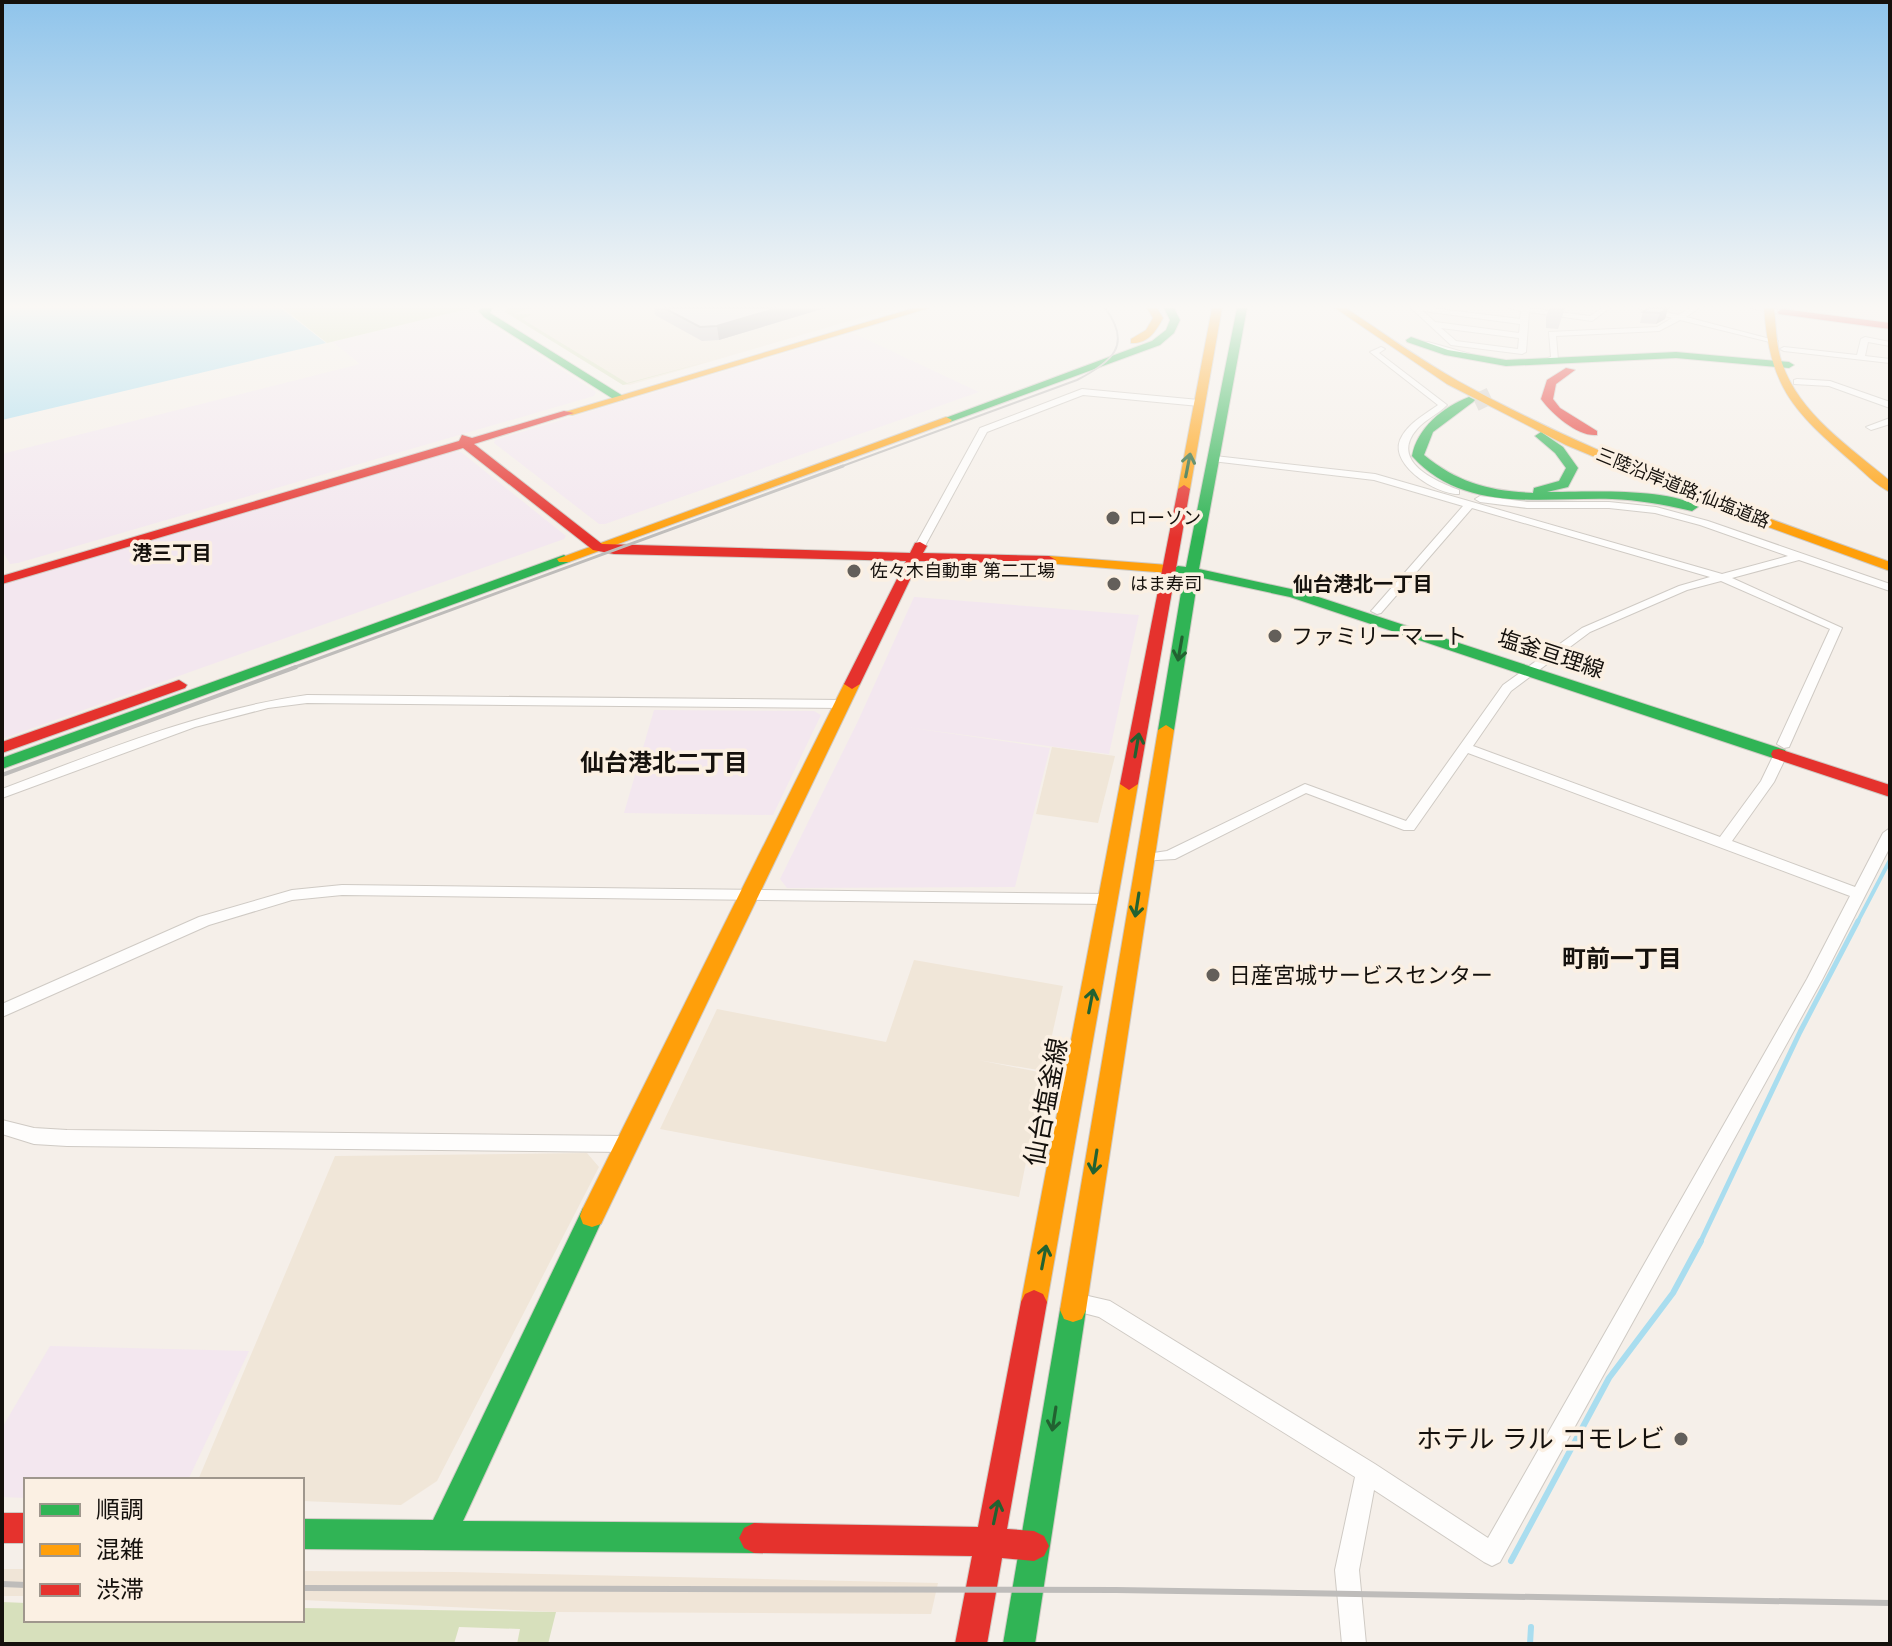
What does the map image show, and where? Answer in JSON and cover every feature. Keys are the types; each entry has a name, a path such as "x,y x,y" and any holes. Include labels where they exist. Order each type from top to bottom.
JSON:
{"main road":[{"path":"604,385 621,395 656,385"},
{"path":"606,385 621,395"},
{"path":"3,575 655,385"},
{"path":"2,764 1019,385"},
{"path":"2,748 1039,385"},
{"path":"1169,564 1202,385"},
{"path":"1019,1644 1145,858 1228,385"},
{"path":"1453,385 1481,400 1524,425 1559,450 1572,468 1569,479 1544,491 1504,491 1461,481 1436,467 1427,454 1429,440 1450,419 1481,400 1496,391"},
{"path":"1481,385 1496,391"},
{"path":"1483,385 1496,391"},
{"path":"1515,385 1496,391 1432,425 1423,434 1417,448 1418,456 1427,468 1456,484 1483,492 1517,496 1612,495 1669,502 1732,518 1890,569"},
{"path":"1550,385 1546,393 1551,405 1573,423 1704,485 1890,557"},
{"path":"1800,385 1827,418 1890,477"},
{"path":"1801,385 1890,488"},
{"name":"三陸沿岸道路;仙塩道路","path":"1496,391 1593,443 1702,489 1890,557"},
{"name":"三陸沿岸道路;仙塩道路","path":"1496,391 1649,476 1890,569"},
{"path":"470,440 600,540"},
{"name":"塩釜亘理線","path":"600,540 917,552 1194,567 1269,579 1377,611 1535,668"},
{"path":"441,1536 626,1144 917,552"},
{"name":"仙台塩釜線","path":"971,1644 1169,564"},
{"name":"塩釜亘理線","path":"1194,567 1295,594 1782,749 1890,779"},
{"name":"塩釜亘理線","path":"1782,749 1890,791"},
{"path":"2,1528 24,1528"},
{"path":"304,1534 989,1542 1034,1546"}],"street":[{"path":"1416,385 1443,405 1411,430 1403,445 1406,461 1429,481 1469,497 1504,503 1609,505 1656,510 1890,588"},
{"path":"1832,385 1890,405"},
{"path":"917,552 983,430 1082,392 1199,403"},
{"path":"1871,427 1890,421"},
{"path":"1215,459 1364,475 1721,577 1836,628 1767,782 1723,843"},
{"path":"1377,611 1470,504"},
{"path":"1145,858 1170,856 1305,788 1409,827 1507,688 1586,630 1683,588 1797,557"},
{"path":"2,794 209,718 277,702 307,699 843,704"},
{"path":"1464,747 1857,893"},
{"path":"1072,1301 1103,1308 1367,1472 1492,1554 1814,980 1890,833"},
{"path":"2,1011 204,921 292,895 342,890 1110,899"},
{"path":"2,1127 34,1136 67,1138 626,1144"},
{"path":"1354,1644 1347,1570 1367,1472"}],"shaded area":[{"path":"277,385 585,385 596,392 594,396 10,564 2,550 2,454"},
{"path":"680,385 964,385 979,392 605,524 599,524 494,443 495,440"},
{"path":"454,451 461,452 566,536 564,539 2,739 2,585"},
{"path":"914,597 1139,615 1109,754 905,727 1050,748 1015,887 787,888 780,879 858,721"},
{"path":"654,710 814,711 821,715 773,815 624,813"},
{"path":"1052,747 1115,756 1098,823 1036,814"},
{"path":"914,960 1063,986 1044,1071 978,1060 1044,1073 1019,1197 660,1129 717,1009 886,1042"},
{"path":"587,1153 599,1167 437,1481 401,1505 304,1501 304,1478 199,1478 335,1156"},
{"path":"50,1346 249,1351 189,1478 24,1478 24,1498 2,1497 2,1428"},
{"path":"2,1569 24,1569 24,1596 2,1596"},
{"path":"304,1571 938,1583 931,1614 556,1612 304,1600"}],"green space":[{"path":"2,1602 24,1603 24,1622 304,1622 304,1608 556,1612 548,1644 517,1644 520,1629 459,1627 454,1644 2,1644"}],"water":[{"path":"2,385 150,385 2,420"}],"waterway":[{"path":"1857,923 1890,860"},
{"path":"1701,1242 1800,1032 1858,921"},
{"path":"1511,1561 1609,1378 1673,1293 1701,1242"},
{"path":"1530,1644 1531,1627"}],"tunnel":[{"path":"1475,403 1498,392"}],"railway":[{"path":"837,468 1064,385"},
{"path":"290,669 843,466"},
{"path":"2,775 296,667"},
{"path":"2,1584 24,1585"},
{"path":"304,1588 1116,1590 1890,1603"}],"traffic: fast":[{"path":"598,385 619,398"},
{"path":"946,420 1042,385"},
{"path":"1166,730 1197,539 1227,385"},
{"path":"1469,400 1429,430 1418,456 1439,474 1461,485 1509,496 1622,496 1692,507"},
{"path":"1538,491 1564,484 1572,468 1559,450 1541,436"},
{"path":"2,764 564,559"},
{"path":"1178,570 1226,577 1295,594 1779,754"},
{"path":"441,1536 592,1216"},
{"path":"1019,1644 1073,1310"},
{"path":"304,1534 754,1538"}],"traffic: slow":[{"path":"568,413 664,385"},
{"path":"1184,489 1203,385"},
{"path":"1456,385 1622,465 1890,567"},
{"path":"1787,385 1813,419 1890,488"},
{"path":"564,559 946,420"},
{"path":"1049,560 1168,569"},
{"path":"592,1216 852,684"},
{"path":"1073,1310 1166,730"},
{"path":"1034,1302 1129,784"}],"traffic: jam":[{"path":"1550,385 1547,399 1556,410 1593,433"},
{"path":"2,580 568,413"},
{"path":"466,438 465,443 598,547 614,550 1049,560"},
{"path":"1129,784 1184,489"},
{"path":"852,684 920,546"},
{"path":"2,748 179,685"},
{"path":"1779,754 1890,791"},
{"path":"971,1644 1034,1302"},
{"path":"2,1528 24,1528"},
{"path":"754,1538 954,1540 1034,1546"}],"place":[{"name":"ローソン","path":"1113,518"},
{"name":"佐々木自動車 第二工場","path":"854,571"},
{"name":"はま寿司","path":"1114,584"},
{"name":"ファミリーマート","path":"1275,636"},
{"name":"日産宮城サービスセンター","path":"1213,975"},
{"name":"ホテル ラル コモレビ","path":"1681,1439"}],"district":[{"name":"港三丁目","path":"172,553"},
{"name":"仙台港北一丁目","path":"1363,584"},
{"name":"仙台港北二丁目","path":"664,762"},
{"name":"町前一丁目","path":"1622,958"}]}
